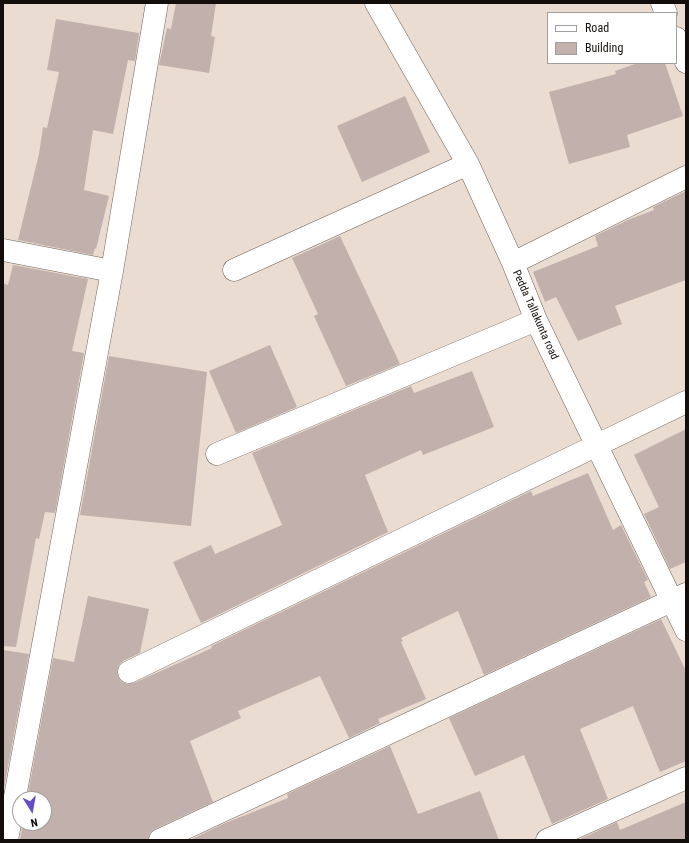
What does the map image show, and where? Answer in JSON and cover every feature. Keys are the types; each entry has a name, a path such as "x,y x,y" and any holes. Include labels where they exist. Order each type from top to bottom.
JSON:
{"street":[{"path":"7,840 112,271 157,3"},
{"name":"Pedda Tallakunta road","path":"376,3 468,164 513,263 536,320 596,444 679,597 686,630"},
{"path":"677,40 686,62"},
{"path":"234,270 468,164"},
{"path":"513,263 686,177"},
{"path":"3,250 112,271"},
{"path":"217,454 536,320"},
{"path":"129,672 596,444 686,402"},
{"path":"160,840 679,597"},
{"path":"547,840 686,778"}],"building":[{"path":"176,3 216,3 211,36 215,37 209,73 159,65 167,28 171,29"},
{"path":"56,19 139,33 135,61 128,60 113,134 93,130 84,190 109,196 96,249 95,248 93,255 18,240 39,154 43,127 47,128 59,72 47,70"},
{"path":"635,64 665,64 683,116 627,135 630,147 569,164 549,92 616,74 615,71"},
{"path":"405,96 430,152 362,182 337,126"},
{"path":"686,191 686,280 615,306 622,324 578,341 556,297 545,302 533,272 598,246 595,236 630,219 654,210 653,207"},
{"path":"340,236 400,364 346,386 314,316 318,314 292,258"},
{"path":"13,265 88,279 72,351 84,353 55,513 45,512 39,539 36,538 16,647 3,646 3,283 8,285"},
{"path":"270,345 297,407 236,433 209,371"},
{"path":"109,356 207,372 191,526 80,515"},
{"path":"472,371 494,427 423,455 421,450 365,475 388,532 201,623 173,562 211,545 215,554 282,525 252,453 411,386 414,393"},
{"path":"686,429 686,562 670,569 644,514 659,507 634,455"},
{"path":"588,473 613,530 621,525 648,580 644,582 651,597 484,675 458,611 401,638 403,641 401,642 426,699 378,719 380,723 349,738 320,676 238,711 241,718 190,741 213,802 155,829 150,833 148,840 20,840 22,831 52,831 52,791 28,791 53,658 74,662 88,596 149,609 140,653 123,661 119,665 117,671 118,677 122,682 128,684 134,683 212,648 211,646 531,491 533,496"},
{"path":"661,619 686,671 686,761 660,772 633,706 580,729 608,799 552,824 524,755 475,776 449,718"},
{"path":"3,650 29,654 3,793"},
{"path":"390,746 418,814 480,791 499,840 190,840 223,824 288,798 287,794"},
{"path":"686,802 686,840 578,840 617,822 620,830"}]}
